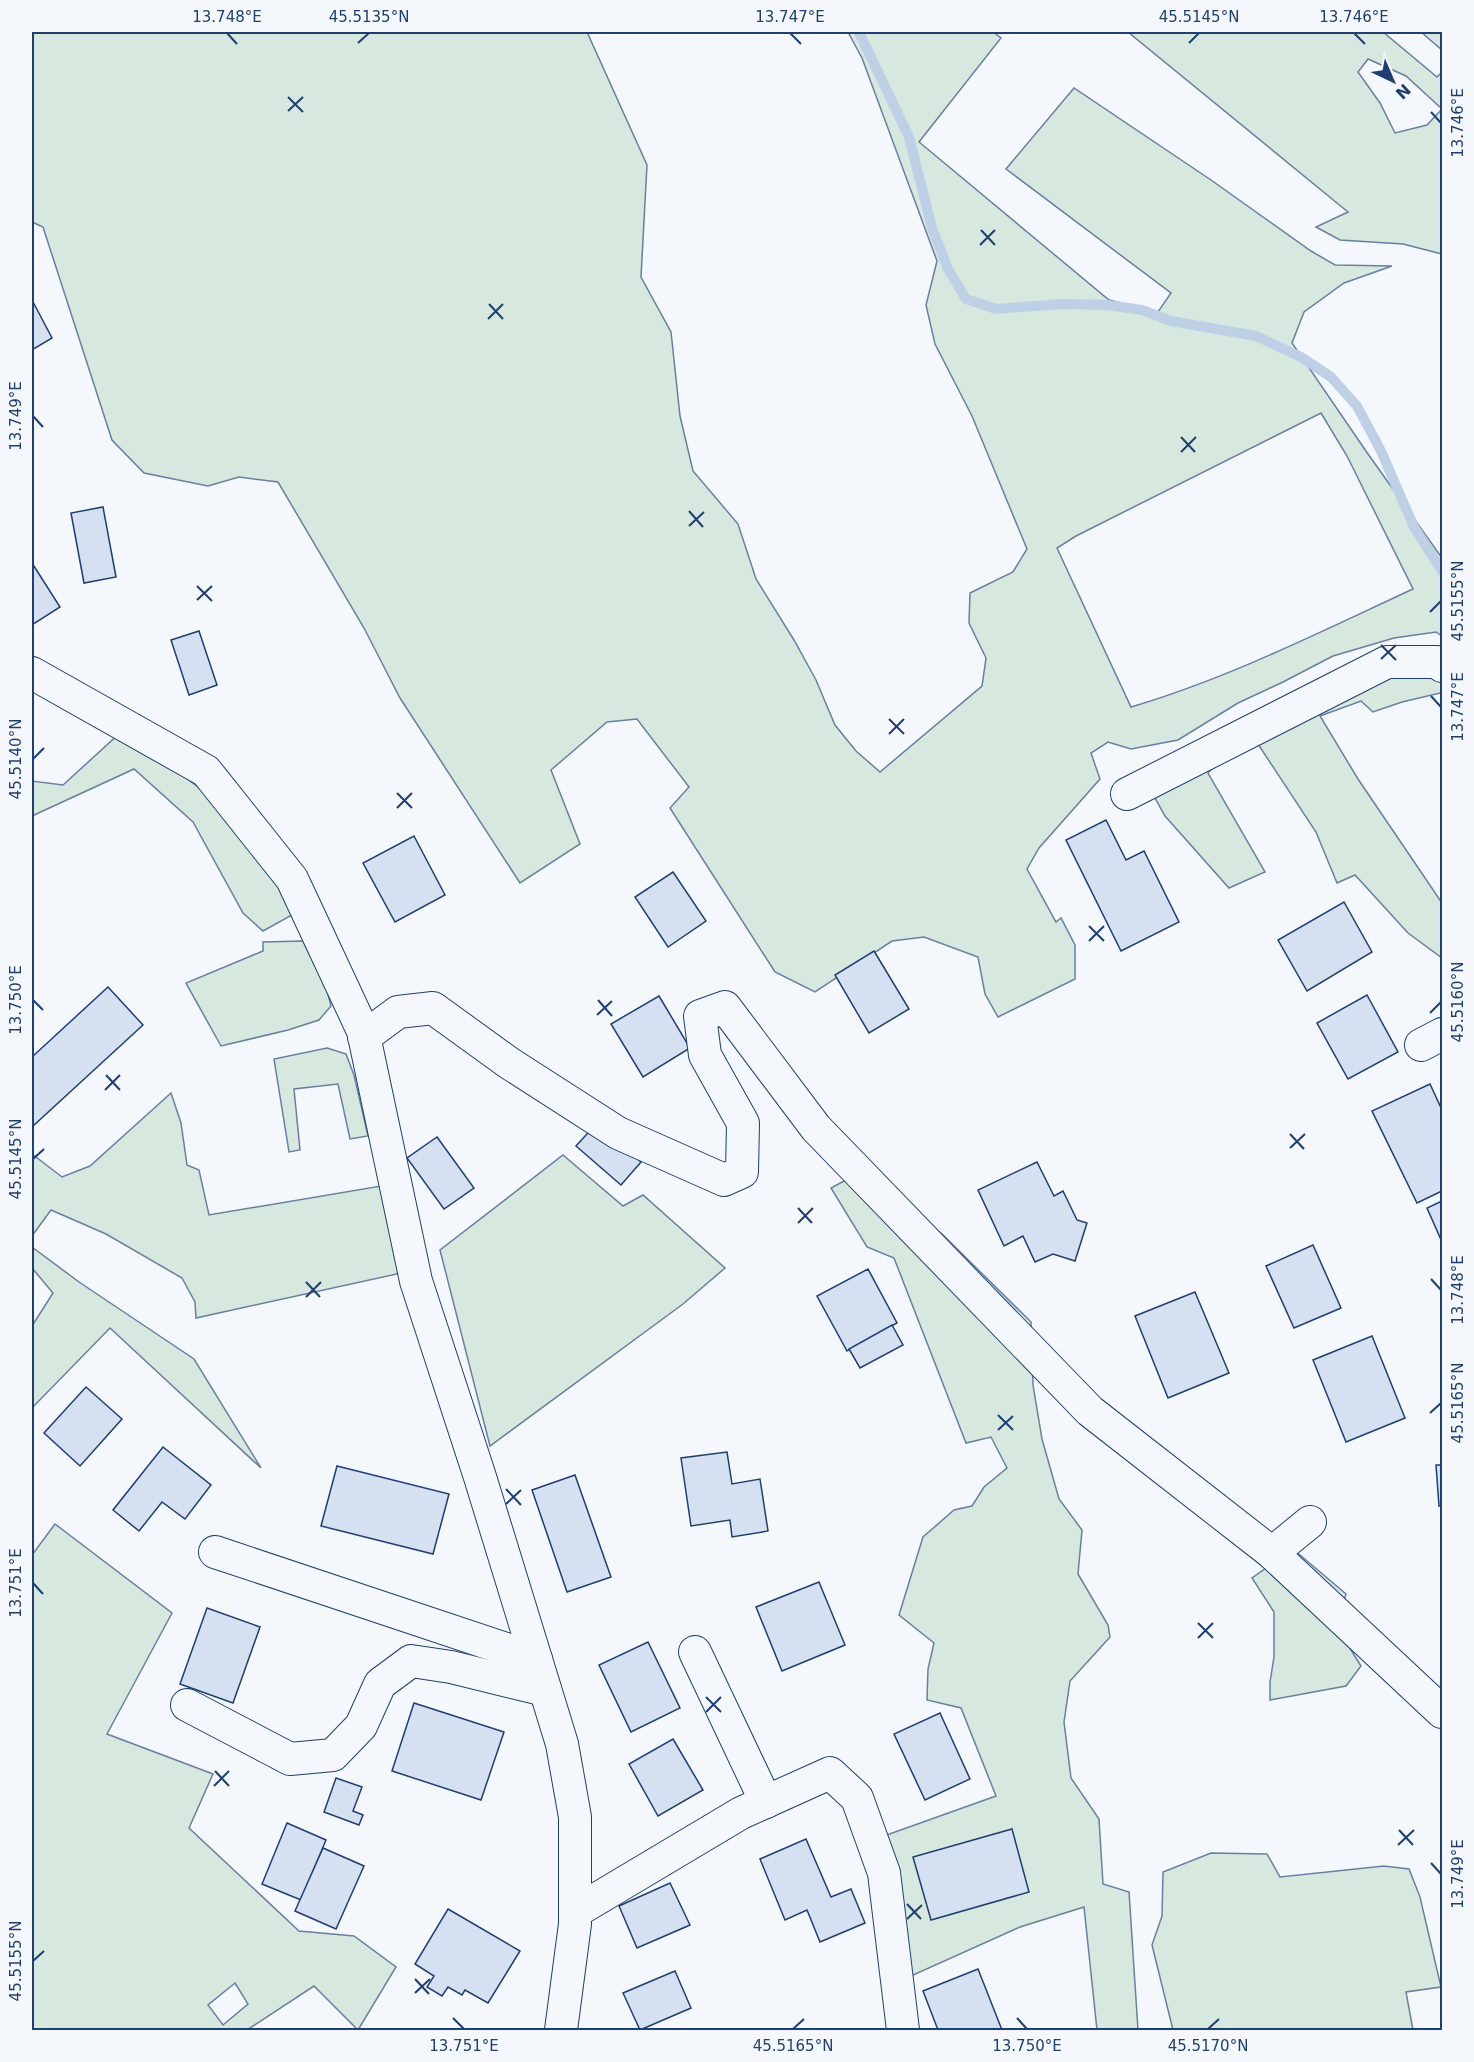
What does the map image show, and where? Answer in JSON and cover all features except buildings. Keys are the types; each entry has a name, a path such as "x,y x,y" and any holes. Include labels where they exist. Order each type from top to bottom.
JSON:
{"street":[{"path":"1127,794 1387,662 1437,662 1443,666"},
{"path":"32,673 206,771 292,879 363,1031 416,1281 480,1477 562,1743 575,1817 575,1924 561,2031"},
{"path":"364,1037 398,1012 433,1008 509,1063 618,1133 724,1180 742,1172 743,1123 705,1055 700,1016 726,1007 816,1128 1090,1412 1272,1553 1443,1712"},
{"path":"1272,1553 1310,1522"},
{"path":"215,1552 536,1659"},
{"path":"695,1652 766,1802"},
{"path":"187,1706 290,1759 333,1755 361,1726 380,1684 411,1661 451,1667 545,1690"},
{"path":"575,1912 741,1813 830,1773 857,1798 884,1873 903,2031"}],"shaded area":[{"path":"32,32 587,32 647,165 641,277 671,332 680,416 693,471 738,524 756,579 816,680 835,725 856,751 880,772 982,686 986,658 969,623 970,593 1013,572 1027,549 972,416 935,344 926,305 937,261 862,58 848,32 993,32 1001,38 919,142 1109,300 1158,312 1171,293 1006,169 1074,88 1211,180 1311,251 1335,265 1392,266 1344,283 1304,312 1292,343 1442,558 1442,636 1436,632 1394,638 1333,656 1238,703 1178,740 1131,749 1108,742 1091,753 1100,779 1039,848 1027,869 1056,922 1061,918 1075,945 1075,979 998,1017 985,994 978,957 924,937 892,941 815,992 775,972 670,808 689,787 637,719 607,722 551,770 580,844 520,883 400,698 364,628 278,482 239,477 208,486 144,473 112,440 43,227 32,222","holes":["1321,413 1347,456 1413,589 1239,668 1131,707 1057,548 1076,536"]},
{"path":"1128,32 1383,32 1437,77 1442,72 1442,109 1442,254 1403,244 1340,240 1316,227 1348,212","holes":["1368,59 1406,76 1442,109 1427,125 1395,133 1380,103 1358,72"]},
{"path":"1421,32 1442,32 1442,50"},
{"path":"1442,661 1442,695 1440,693 1402,702 1373,712 1361,701 1320,716 1358,779 1442,903 1442,958 1408,933 1355,875 1337,883 1316,832 1254,738 1233,746 1208,773 1265,872 1229,888 1165,816 1149,787 1263,716"},
{"path":"120,733 225,807 276,872 292,915 263,931 243,913 193,822 134,769 32,816 32,781 63,785"},
{"path":"303,941 327,990 331,1006 319,1020 221,1046 186,983 263,951 263,942"},
{"path":"327,1048 346,1054 354,1075 368,1136 350,1139 338,1084 294,1089 300,1150 289,1152 274,1059"},
{"path":"171,1093 181,1123 187,1165 199,1170 209,1215 381,1186 406,1272 196,1318 195,1302 182,1278 106,1234 51,1210 32,1236 32,1154 62,1177 90,1166"},
{"path":"563,1155 623,1206 643,1195 725,1268 683,1304 490,1446 440,1250"},
{"path":"859,1173 942,1234 1031,1322 1033,1385 1042,1439 1059,1499 1082,1530 1078,1574 1108,1625 1110,1637 1070,1681 1064,1722 1071,1778 1099,1819 1103,1884 1129,1892 1138,2030 1097,2030 1084,1907 1020,1927 900,1981 881,1837 996,1796 961,1708 927,1700 928,1669 934,1643 899,1615 923,1537 954,1510 972,1506 984,1487 1007,1468 991,1437 966,1443 894,1258 867,1247 831,1188"},
{"path":"32,1247 79,1282 194,1359 261,1468 110,1328 32,1408 32,1326 53,1293 32,1268"},
{"path":"55,1524 172,1613 107,1734 213,1774 189,1828 299,1931 354,1936 396,1967 358,2030 314,1986 247,2030 32,2030 32,1555","holes":["235,1983 248,2004 223,2025 208,2005"]},
{"path":"1293,1549 1346,1594 1338,1629 1361,1666 1346,1686 1270,1700 1274,1657 1274,1612 1252,1578"},
{"path":"1211,1853 1267,1854 1280,1877 1384,1866 1409,1869 1420,1897 1441,1987 1406,1992 1413,2030 1173,2030 1152,1945 1162,1916 1163,1872"}],"waterway":[{"path":"859,32 909,137 932,228 948,269 966,299 996,309 1061,304 1108,305 1142,310 1171,321 1256,336 1301,357 1331,377 1357,406 1381,451 1414,527 1442,571"}]}
